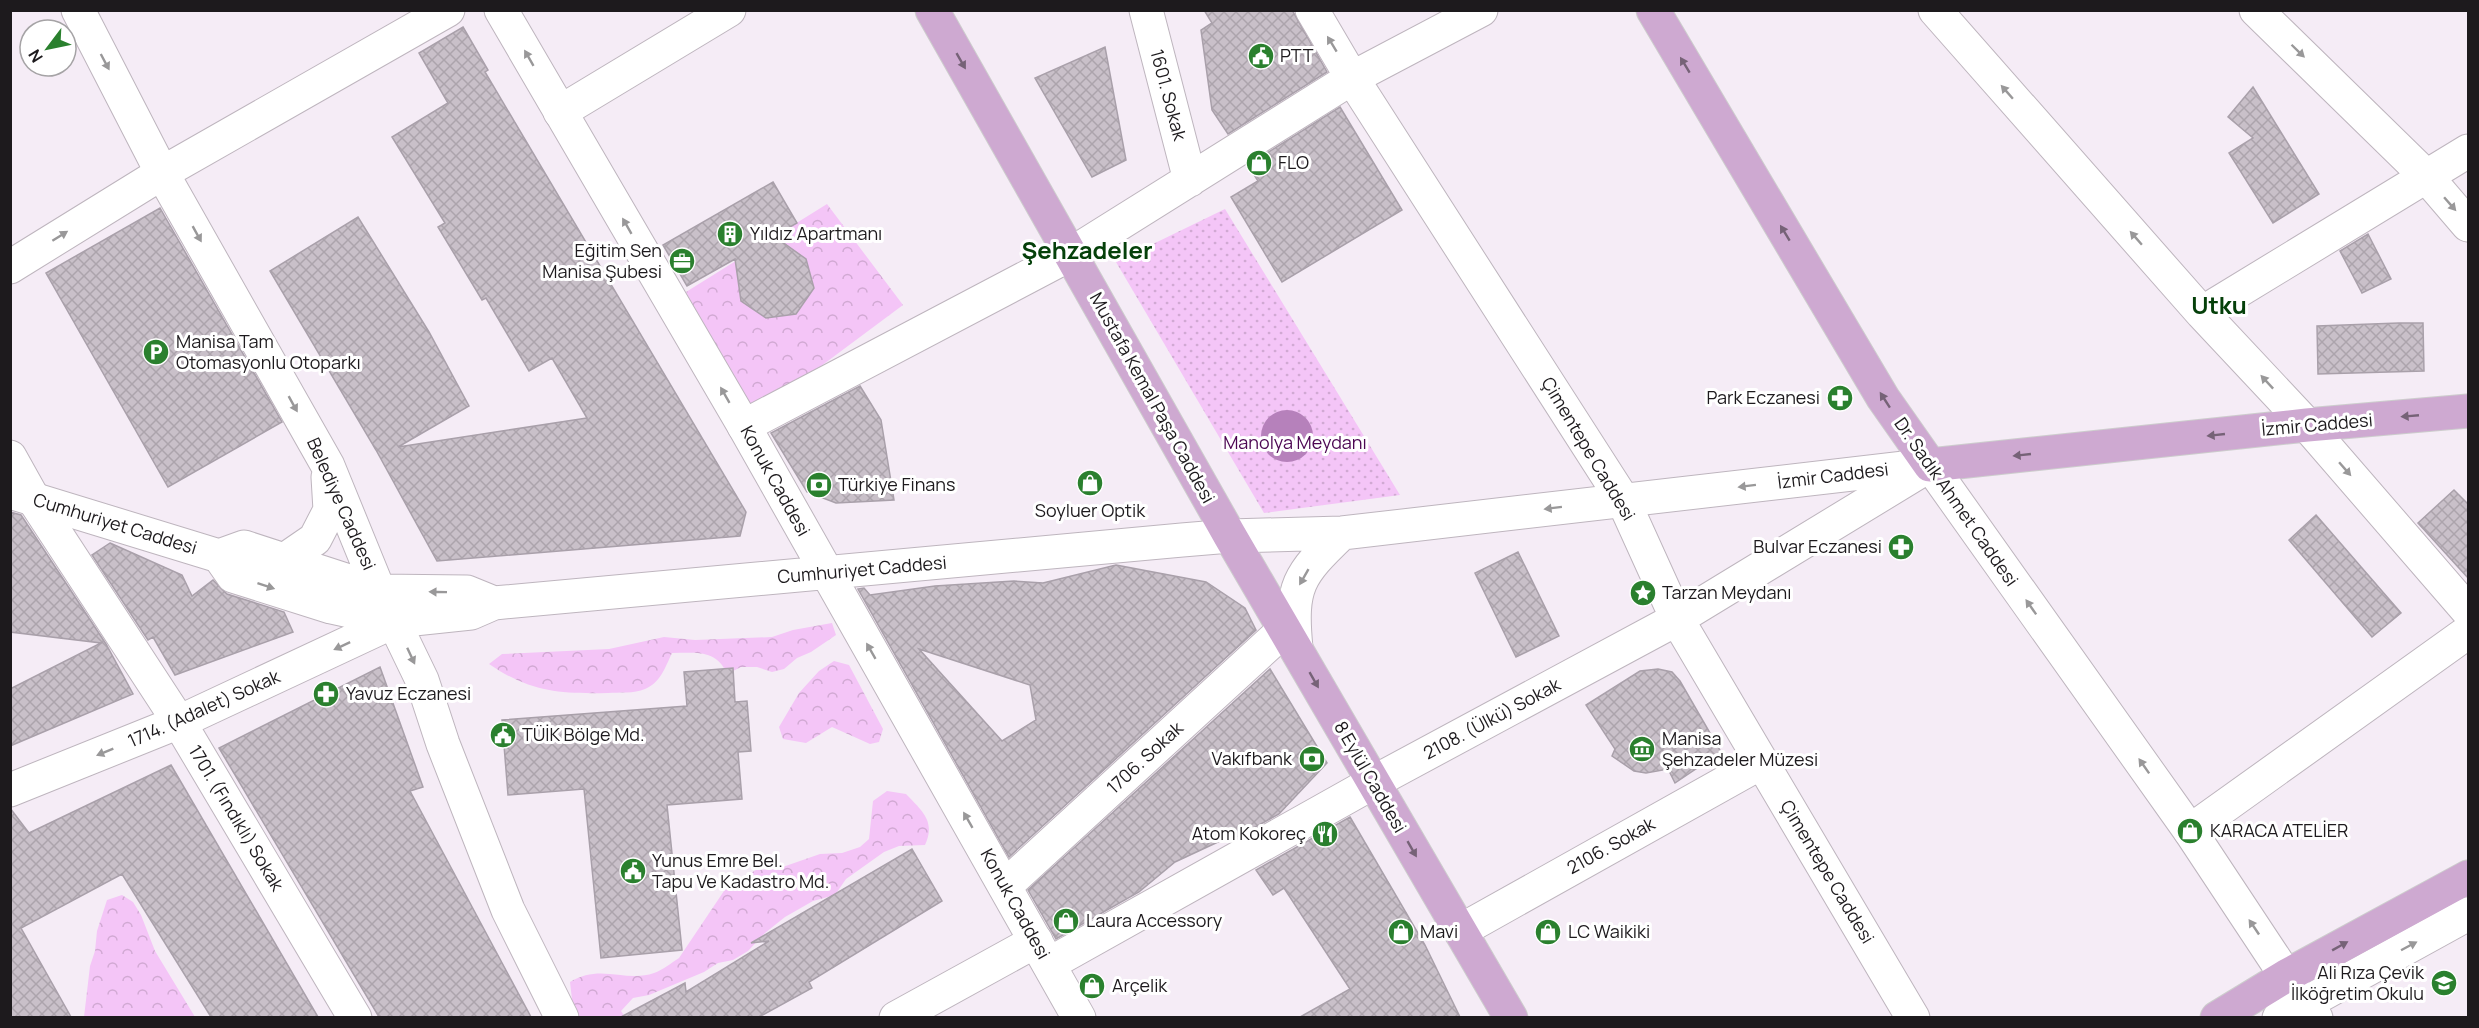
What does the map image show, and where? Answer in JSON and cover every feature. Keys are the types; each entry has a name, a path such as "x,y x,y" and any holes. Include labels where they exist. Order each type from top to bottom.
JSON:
{"main road":[{"name":"Mustafa Kemal Paşa Caddesi","path":"932,10 1230,536"},
{"name":"Dr. Sadık Ahmet Caddesi","path":"1653,10 1883,398 1930,465"},
{"name":"İzmir Caddesi","path":"1930,465 2307,425 2469,411"},
{"name":"8 Eylül Caddesi","path":"1230,536 1511,1017"},
{"path":"2217,1017 2286,976 2469,877"}],"street":[{"name":"Belediye Caddesi","path":"78,10 162,172 328,466 380,591 422,680 443,744 508,910 562,1017"},
{"path":"10,267 162,172 448,10"},
{"name":"Konuk Caddesi","path":"501,10 744,426 1079,1017"},
{"path":"560,112 729,10"},
{"name":"1601. Sokak","path":"1146,10 1190,180"},
{"name":"Çimentepe Caddesi","path":"1312,10 1352,78 1623,500 1677,619 1913,1017"},
{"path":"744,426 1071,254 1352,78 1481,10"},
{"path":"1935,10 2202,313 2307,425 2469,611"},
{"path":"2259,11 2427,176 2469,225"},
{"path":"2202,313 2469,151"},
{"name":"1701. (Fındıklı) Sokak","path":"10,457 22,496 179,722 355,1017"},
{"name":"İzmir Caddesi","path":"1342,533 1930,465"},
{"name":"2108. (Ülkü) Sokak","path":"896,1017 1043,953 1374,782 1677,619 1930,465"},
{"name":"Dr. Sadık Ahmet Caddesi","path":"1930,465 2190,831 2286,976 2302,1014"},
{"path":"283,561 315,539 330,510 328,466"},
{"name":"Cumhuriyet Caddesi","path":"22,496 219,556 244,547 380,591 467,592 494,603"},
{"path":"1290,639 1296,592 1306,572 1320,554 1342,533"},
{"name":"Cumhuriyet Caddesi","path":"219,556 233,576 331,608 395,621 471,613 494,603 1230,536 1342,533"},
{"name":"1714. (Adalet) Sokak","path":"10,790 179,722 395,621"},
{"path":"2190,831 2469,632"},
{"name":"1706. Sokak","path":"1005,886 1290,639"},
{"name":"2106. Sokak","path":"1460,931 1762,762"},
{"path":"2302,1014 2469,914"}],"green space":[{"path":"827,204 903,305 754,416 686,292"},
{"name":"Manolya Meydanı","path":"1225,209 1400,495 1264,513 1116,262"},
{"path":"832,623 836,635 811,652 797,658 784,669 772,672 757,667 741,667 727,674 723,666 711,656 697,653 672,653 655,683 641,691 560,692 532,686 489,664 502,654 609,649 664,637 695,640 772,637 793,630"},
{"path":"834,661 849,665 883,729 879,742 870,744 832,727 806,743 783,739 779,727 799,693 819,671"},
{"path":"887,791 906,794 922,811 929,829 925,845 899,846 884,852 846,879 835,895 813,901 785,917 748,951 733,960 718,963 704,972 649,995 633,998 621,1011 625,1017 574,1017 570,982 592,974 633,976 654,973 664,968 679,958 726,888 756,870 777,869 820,854 842,853 860,847 869,839 873,801"},
{"path":"122,895 133,902 141,915 155,951 195,1017 84,1017 97,931 107,900"}],"shaded area":[{"path":"1282,410 1292,410 1306,417 1313,436 1306,455 1292,462 1282,462 1272,458 1265,451 1261,441 1261,431 1265,421 1272,414"}],"building":[{"name":"PTT","path":"1204,10 1292,10 1327,72 1228,134 1212,110 1201,30 1212,23"},
{"path":"463,27 488,70 485,72 746,512 740,536 437,561 376,450 270,271 358,217 429,332 469,406 398,447 587,418 552,358 529,371 486,298 482,300 438,227 445,223 392,137 448,103 419,53"},
{"path":"1105,47 1126,160 1092,177 1035,78"},
{"path":"2253,87 2319,194 2273,223 2229,153 2253,138 2228,117"},
{"path":"1340,107 1402,210 1282,282 1231,197 1258,181 1248,165"},
{"path":"773,182 797,223 774,236 806,259 814,288 796,314 766,318 741,301 735,259 687,286 663,245"},
{"name":"Manisa Tam Otomasyonlu Otoparkı","path":"160,208 282,422 168,487 46,273"},
{"path":"2368,234 2391,279 2362,293 2340,251"},
{"path":"2423,323 2424,371 2318,374 2317,326"},
{"path":"860,386 881,420 894,500 836,503 807,492 771,433"},
{"path":"2454,490 2469,505 2469,579 2418,523"},
{"path":"10,512 21,515 106,644 133,694 10,746 10,689 101,643 10,632"},
{"path":"2316,515 2401,613 2372,637 2289,540"},
{"path":"110,543 182,575 192,596 213,580 227,594 284,612 293,632 175,675 153,637 148,640 92,555"},
{"path":"1518,552 1559,636 1516,657 1475,573"},
{"path":"1116,565 1206,582 1245,608 1256,630 1009,857 858,589 864,588 870,595 935,586 1014,581 1043,583","holes":["919,649 1030,685 1036,720 1002,741"]},
{"path":"380,667 423,787 410,791 531,1017 379,1017 219,748"},
{"path":"733,668 735,702 747,701 751,751 738,752 742,799 667,805 682,950 601,958 584,789 508,795 502,720 687,706 684,672"},
{"path":"1270,669 1327,763 1279,814 1235,838 1233,835 1175,862 1139,892 1056,939 1028,890"},
{"path":"1658,669 1672,672 1680,681 1721,752 1675,783 1668,769 1646,773 1634,771 1612,756 1615,749 1586,705 1640,671"},
{"path":"171,765 318,1017 211,1017 122,874 21,928 71,1017 10,1017 10,808 29,833"},
{"path":"1350,817 1425,945 1460,1017 1300,1017 1350,989 1284,888 1273,895 1256,870"},
{"path":"912,849 942,901 809,982 812,988 759,1017 621,1017 685,983 686,992 769,941 751,943"}],"place":[{"name":"PTT","path":"1261,56"},
{"name":"FLO","path":"1259,163"},
{"name":"Yıldız Apartmanı","path":"730,234"},
{"name":"Eğitim Sen Manisa Şubesi","path":"682,261"},
{"name":"Manisa Tam Otomasyonlu Otoparkı","path":"156,352"},
{"name":"Park Eczanesi","path":"1840,398"},
{"name":"Soyluer Optik","path":"1090,483"},
{"name":"Türkiye Finans","path":"819,485"},
{"name":"Bulvar Eczanesi","path":"1901,547"},
{"name":"Tarzan Meydanı","path":"1643,593"},
{"name":"Yavuz Eczanesi","path":"326,694"},
{"name":"TÜİK Bölge Md.","path":"503,735"},
{"name":"Manisa Şehzadeler Müzesi","path":"1642,749"},
{"name":"Vakıfbank","path":"1312,759"},
{"name":"KARACA ATELİER","path":"2190,831"},
{"name":"Atom Kokoreç","path":"1325,834"},
{"name":"Yunus Emre Bel. Tapu Ve Kadastro Md.","path":"633,871"},
{"name":"Laura Accessory","path":"1066,921"},
{"name":"Mavi","path":"1401,932"},
{"name":"LC Waikiki","path":"1548,932"},
{"name":"Ali Rıza Çevik İlköğretim Okulu","path":"2444,983"},
{"name":"Arçelik","path":"1092,986"}],"district":[{"name":"Şehzadeler","path":"1087,251"},
{"name":"Utku","path":"2219,306"}]}
